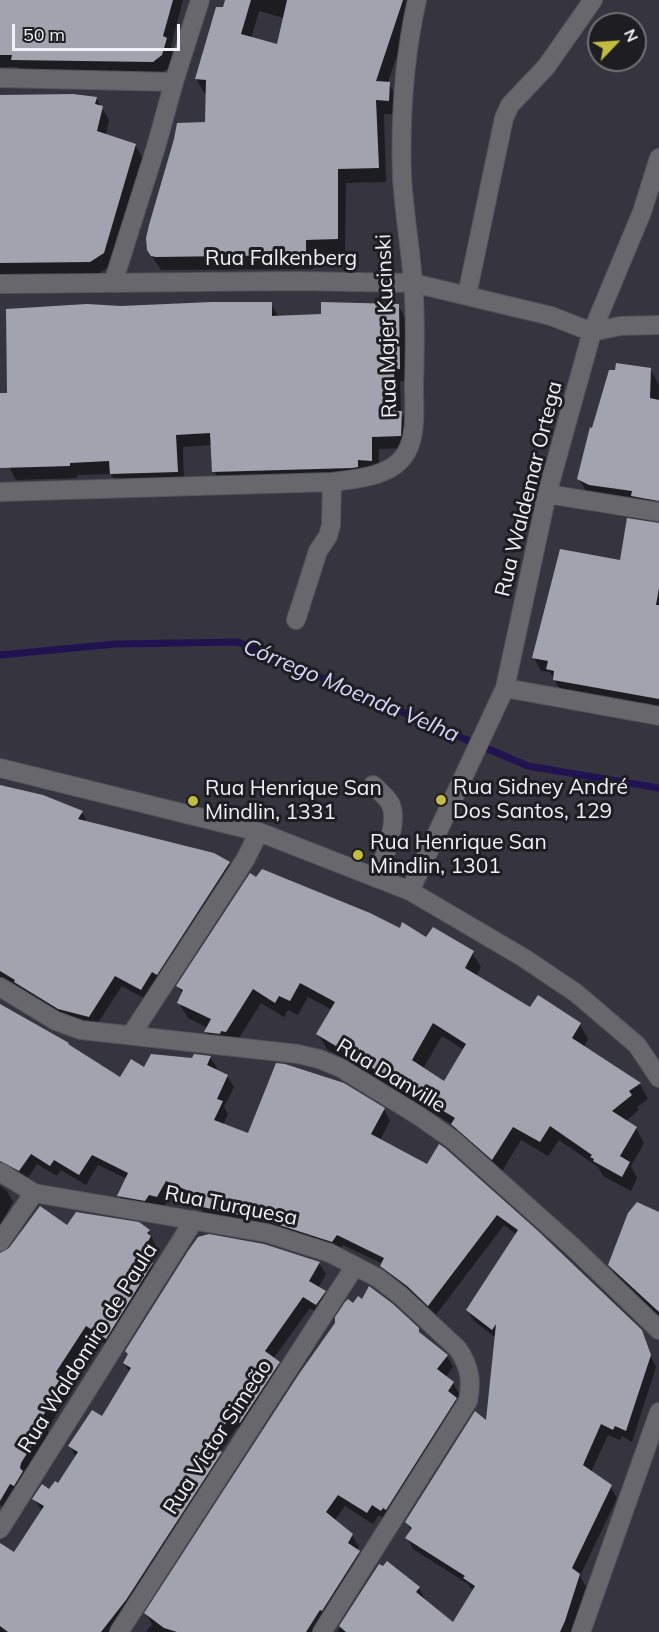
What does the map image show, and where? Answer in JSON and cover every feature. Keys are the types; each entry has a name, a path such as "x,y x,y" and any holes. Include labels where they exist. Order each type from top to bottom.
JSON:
{"street":[{"path":"113,283 200,0"},
{"name":"Rua Majer Kucinski","path":"0,492 332,483 376,474 395,465 406,453 412,436 414,417 413,283 402,177 402,95 410,32 417,0"},
{"path":"467,296 504,118 510,105 546,67 593,0"},
{"path":"0,78 174,82"},
{"name":"Rua Waldemar Ortega","path":"410,891 505,688 548,494 592,332 642,212 659,158"},
{"name":"Rua Falkenberg","path":"0,284 296,281 413,283 551,316 592,332"},
{"path":"592,332 620,326 659,325"},
{"path":"296,620 316,557 328,536 331,525 332,483"},
{"path":"548,494 659,512"},
{"path":"505,688 659,716"},
{"path":"0,768 259,832 410,891 524,958 576,993 637,1045 659,1078"},
{"path":"373,785 389,802 393,814 389,838 376,878"},
{"path":"131,1035 245,860 259,832"},
{"name":"Rua Danville","path":"0,987 56,1020 81,1030 298,1054 341,1068 452,1139 573,1247 659,1330"},
{"name":"Rua Turquesa","path":"0,1172 34,1193 267,1233 330,1253 378,1278 400,1295 450,1341 465,1359 470,1372 471,1385 468,1401 322,1632"},
{"path":"0,1242 34,1193"},
{"name":"Rua Waldomiro de Paula","path":"0,1529 194,1220"},
{"name":"Rua Victor Simeão","path":"119,1632 355,1266"},
{"path":"581,1632 659,1412"}],"building":[{"path":"0,0 173,0 163,36 167,38 162,55 153,62 11,60 12,55 0,55"},
{"path":"225,0 251,0 241,34 277,44 287,0 403,0 376,81 390,82 389,101 376,100 379,168 338,169 338,239 306,240 306,255 156,257 151,256 147,250 146,238 149,225 177,123 205,122 206,80 195,79 216,7 223,7"},
{"path":"73,94 97,97 95,104 103,106 97,131 136,144 104,253 90,262 0,263 0,95"},
{"path":"272,302 272,316 321,314 321,302 399,304 400,369 394,369 395,411 402,411 401,436 372,437 372,461 358,460 358,467 352,468 212,472 210,433 176,435 178,472 110,474 109,461 70,463 70,466 0,468 0,393 7,393 6,309 87,304 121,306"},
{"path":"616,363 651,368 650,398 659,400 659,501 631,496 632,491 589,485 577,479 590,427 592,428 609,370 615,370"},
{"path":"627,518 659,523 659,588 656,605 659,605 659,699 553,680 554,671 546,669 548,661 532,658 560,549 620,560"},
{"path":"0,785 43,795 83,811 78,819 214,853 230,862 157,975 152,972 141,990 115,976 89,1017 58,1009 0,971"},
{"path":"262,869 370,913 400,928 402,922 426,937 433,927 474,951 465,968 530,1007 538,995 581,1023 572,1038 641,1083 629,1091 632,1095 612,1111 637,1127 620,1156 630,1162 622,1177 593,1161 594,1159 590,1157 592,1155 550,1126 540,1142 513,1127 492,1160 451,1124 455,1118 316,1034 335,1002 300,983 290,1001 279,996 275,1003 253,989 226,1032 221,1031 220,1034 204,1032 211,1019 177,1003 183,990 176,986 250,873 256,877","holes":["433,1023 466,1044 444,1081 412,1060"]},
{"path":"0,1004 69,1043 120,1077 131,1059 144,1067 151,1054 192,1058 194,1054 211,1056 207,1065 228,1075 217,1099 223,1101 214,1120 248,1133 276,1063 344,1083 385,1108 371,1134 427,1164 439,1144 445,1148 537,1230 642,1330 651,1355 626,1431 615,1426 613,1430 601,1424 583,1465 612,1485 572,1568 580,1574 560,1632 346,1632 339,1626 379,1564 383,1566 387,1561 420,1587 416,1592 453,1622 475,1586 463,1578 465,1576 405,1538 412,1528 405,1522 475,1411 486,1420 496,1324 492,1330 466,1310 518,1230 497,1215 428,1306 407,1286 380,1266 384,1258 337,1235 332,1242 270,1222 198,1206 200,1201 194,1198 195,1194 166,1181 157,1197 149,1195 145,1201 117,1196 128,1173 92,1155 79,1175 54,1160 50,1166 31,1154 19,1171 0,1161"},
{"path":"637,1202 659,1212 659,1312 608,1265 628,1213"},
{"path":"40,1206 67,1225 76,1212 139,1222 150,1230 147,1233 151,1236 140,1255 153,1263 106,1339 86,1326 56,1372 63,1377 61,1379 65,1382 40,1420 46,1423 21,1463 20,1468 23,1471 14,1486 10,1484 0,1501 0,1253 9,1248"},
{"path":"209,1234 264,1244 320,1262 309,1281 326,1291 316,1305 303,1297 265,1351 280,1362 240,1423 230,1417 211,1445 222,1452 126,1600 101,1632 8,1632 0,1626 0,1543 14,1552 44,1506 32,1499 42,1484 49,1489 55,1481 58,1483 78,1452 68,1446 92,1410 102,1416 131,1368 123,1363 128,1354 125,1351 198,1237"},
{"path":"369,1286 393,1304 419,1328 419,1332 448,1355 437,1369 454,1382 448,1391 457,1398 386,1510 383,1508 381,1511 372,1505 367,1513 338,1495 326,1512 353,1534 348,1543 360,1551 306,1632 177,1632 164,1628 144,1613 299,1374 335,1323 335,1317 345,1302 348,1299 353,1303 358,1296 362,1299"}],"waterway":[{"name":"Córrego Moenda Velha","path":"0,655 116,644 238,642 528,766 659,788"}],"place":[{"name":"Rua Sidney André Dos Santos, 129","path":"441,800"},
{"name":"Rua Henrique San Mindlin, 1331","path":"193,801"},
{"name":"Rua Henrique San Mindlin, 1301","path":"358,855"}]}
